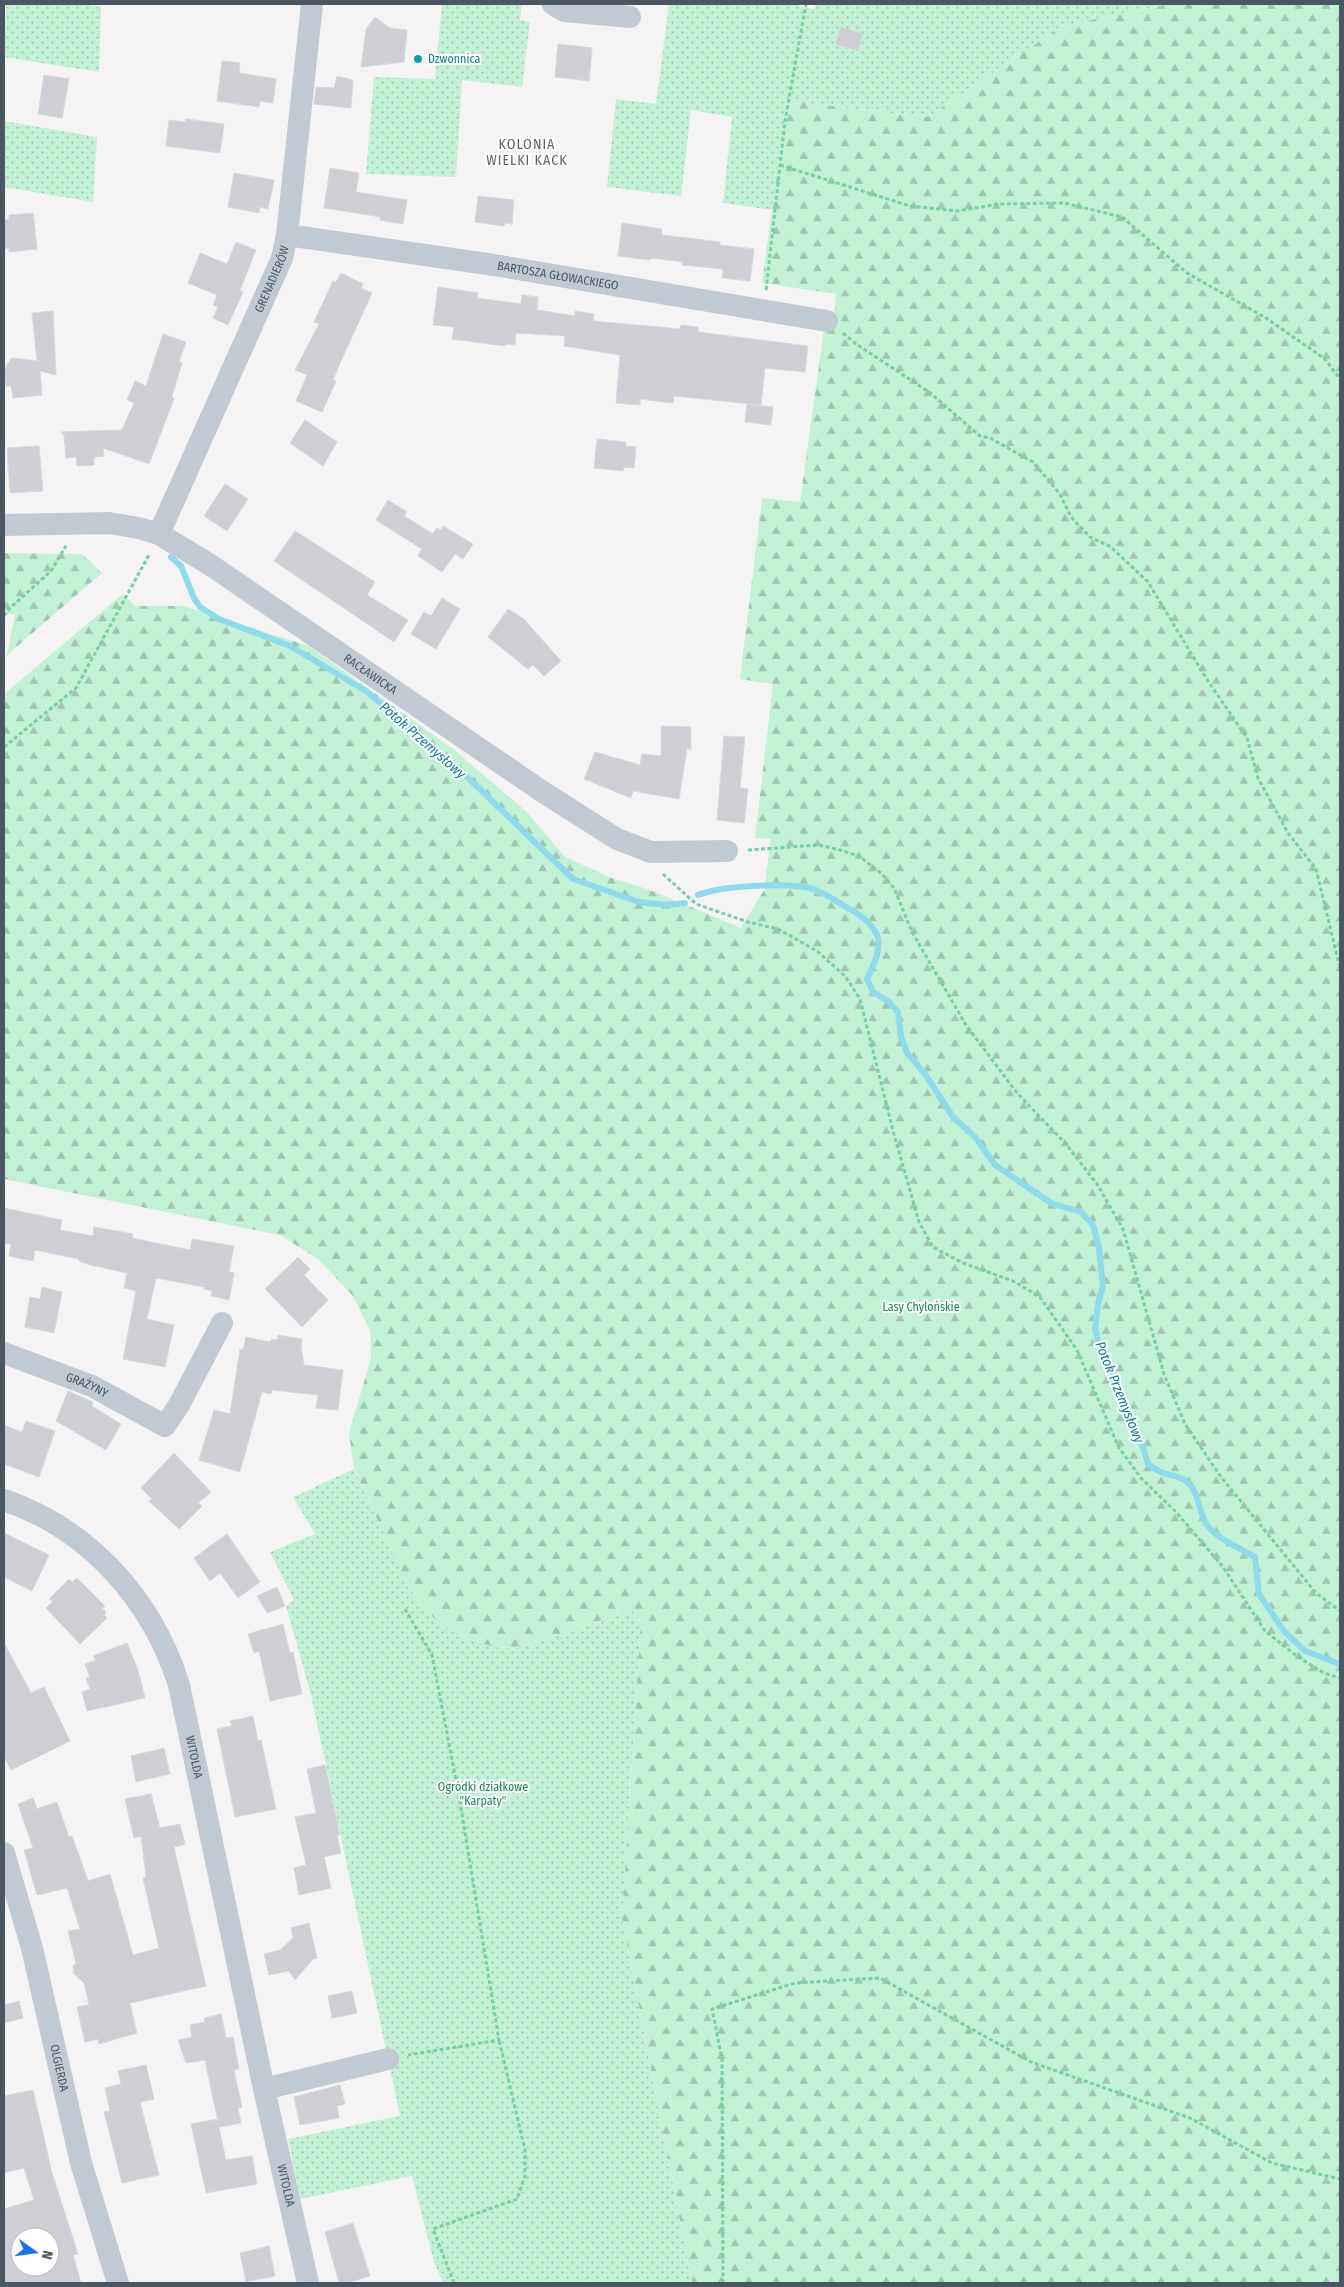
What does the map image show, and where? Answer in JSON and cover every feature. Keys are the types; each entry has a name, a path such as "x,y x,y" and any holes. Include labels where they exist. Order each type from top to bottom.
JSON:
{"street":[{"name":"GRENADIERÓW","path":"159,534 282,258 287,235 312,4"},
{"path":"553,4 564,11 630,17"},
{"name":"BARTOSZA GŁOWACKIEGO","path":"287,235 494,265 827,321"},
{"name":"RACŁAWICKA","path":"4,525 109,523 139,528 159,534 209,564 543,792 617,839 651,852 727,851"},
{"name":"GRAŻYNY","path":"4,1353 92,1386 165,1426 179,1405 222,1323"},
{"name":"WITOLDA","path":"4,1500 47,1518 105,1562 126,1584 146,1611 171,1660 179,1685 264,2089 308,2283"},
{"name":"OLGIERDA","path":"4,1853 32,1948 82,2163 118,2283"},
{"path":"264,2089 388,2059"}],"path":[{"path":"763,310 785,121 806,4"},
{"path":"780,165 910,206 958,210 999,204 1064,203 1122,217 1187,273 1266,318 1325,359 1340,379"},
{"path":"827,321 856,344 929,392 980,436 990,438 1033,462 1060,494 1071,517 1090,537 1111,547 1148,582 1206,678 1247,738 1258,778 1288,833 1316,869 1340,968"},
{"path":"4,616 10,608 51,571 77,523"},
{"path":"4,747 76,688 159,534"},
{"path":"727,851 819,845 859,856 882,874 894,888 912,932 966,1025 1017,1093 1071,1151 1097,1184 1123,1229 1164,1374 1185,1424 1221,1476 1316,1593 1340,1611"},
{"path":"651,852 664,875 696,904 748,922 778,929 817,950 844,976 860,999 893,1131 919,1222 933,1247 963,1263 1013,1281 1040,1297 1077,1350 1118,1448 1141,1478 1176,1512 1223,1567 1266,1630 1282,1645 1324,1673 1340,1678"},
{"path":"405,1609 432,1655 459,1796 499,2040 525,2150 525,2176 517,2199 433,2229 454,2283"},
{"path":"723,2283 722,2059 712,2010 795,1983 880,1978 1031,2062 1190,2118 1272,2163 1340,2179"},
{"path":"388,2059 499,2040"}],"green space":[{"path":"6,4 82,4 101,7 99,72 4,57"},
{"path":"442,4 522,4 520,20 530,22 522,87 462,80 456,177 366,174 374,77 435,79"},
{"path":"669,4 799,4 799,6 814,9 816,4 1169,4 1062,26 928,117 787,101 772,210 723,203 732,117 691,110 681,196 607,187 616,99 656,104"},
{"name":"Lasy Chylońskie","path":"1169,4 1340,4 1340,2283 692,2283 622,1918 641,1621 631,1610 519,1648 494,1647 469,1639 438,1623 409,1588 354,1469 349,1433 371,1358 370,1331 354,1297 318,1259 280,1235 4,1179 4,694 123,594 135,606 184,606 309,646 453,749 527,812 564,856 606,876 650,890 741,928 764,890 771,839 755,838 773,684 740,679 762,498 800,502 824,329 833,330 836,294 762,283 787,101 928,117 1062,26"},
{"path":"4,121 97,137 93,202 4,187"},
{"path":"4,553 82,554 102,573 7,655 15,614 4,614"},
{"name":"Ogródki działkowe \"Karpaty\"","path":"354,1469 409,1588 438,1623 469,1639 494,1647 519,1648 631,1610 641,1622 622,1918 692,2283 443,2283 434,2262 412,2176 300,2199 288,2139 400,2116 311,1695 286,1606 294,1600 270,1552 315,1534 293,1497"}],"building":[{"path":"375,17 390,28 407,30 404,62 361,67 366,29"},
{"path":"841,27 863,34 858,51 835,44"},
{"path":"558,44 592,48 589,81 555,77"},
{"path":"222,61 240,63 239,73 276,79 273,103 260,101 259,107 217,101"},
{"path":"44,75 69,79 62,118 38,114"},
{"path":"337,76 353,80 351,108 314,104 316,87 334,88"},
{"path":"186,119 224,124 220,153 166,146 169,120 185,122"},
{"path":"330,168 359,173 356,192 407,200 403,224 380,220 381,217 324,208"},
{"path":"234,173 274,180 268,209 260,207 259,213 228,207"},
{"path":"478,196 514,200 512,224 505,223 504,226 475,222"},
{"path":"33,213 37,249 9,252 9,248 4,249 4,220 9,219 9,215"},
{"path":"622,223 662,229 662,235 720,242 720,245 754,249 750,281 722,278 723,269 682,265 683,262 651,258 650,260 618,256"},
{"path":"236,242 256,250 240,290 243,292 228,325 213,318 218,307 213,305 217,295 188,283 200,253 227,264"},
{"path":"341,273 363,284 361,288 372,293 340,363 333,380 336,381 322,412 296,401 307,375 295,370 319,324 314,322 333,281 336,282"},
{"path":"438,287 478,293 477,298 521,304 522,295 538,297 537,310 575,316 575,311 594,314 593,321 680,329 681,325 698,327 698,332 808,346 805,372 765,368 761,405 674,396 673,403 640,399 640,405 616,403 620,355 564,346 565,336 516,333 515,345 505,344 505,346 452,339 454,327 433,325"},
{"path":"53,311 56,375 40,371 42,395 13,398 11,386 6,386 5,369 12,358 37,361 32,313"},
{"path":"163,334 186,342 179,362 182,363 172,396 174,399 149,464 103,448 104,456 94,457 94,465 77,466 76,457 66,458 64,435 61,432 122,430 134,403 127,400 135,381 146,386"},
{"path":"747,404 773,407 771,425 745,422"},
{"path":"305,420 337,442 323,466 290,443"},
{"path":"597,439 626,442 626,446 636,447 634,468 624,467 623,471 594,468"},
{"path":"39,446 43,491 10,493 7,448"},
{"path":"225,484 248,499 227,531 204,516"},
{"path":"388,500 407,512 404,516 433,534 437,528 441,530 443,526 473,544 463,559 455,554 442,572 418,556 422,549 376,520"},
{"path":"295,531 375,582 367,595 408,620 394,642 274,561"},
{"path":"442,598 460,609 436,649 411,634 424,612 431,616"},
{"path":"508,609 524,619 561,661 544,676 533,665 528,669 488,637"},
{"path":"661,726 691,727 691,749 687,749 679,799 633,791 631,798 584,779 595,752 640,765 642,754 661,756"},
{"path":"724,736 745,737 740,788 748,789 744,823 717,820"},
{"path":"4,1208 62,1220 60,1230 93,1236 94,1227 133,1234 132,1238 190,1250 192,1239 234,1246 229,1272 234,1273 229,1300 211,1296 212,1291 204,1289 204,1287 156,1278 147,1319 174,1325 165,1367 123,1359 136,1291 124,1288 127,1273 90,1265 79,1261 79,1259 35,1250 33,1261 9,1256 11,1244 4,1243"},
{"path":"298,1257 310,1269 304,1275 328,1300 302,1327 265,1289"},
{"path":"42,1287 62,1292 54,1333 25,1327 30,1297 40,1299"},
{"path":"278,1335 302,1339 301,1347 304,1365 343,1370 338,1410 316,1408 318,1395 272,1390 271,1394 262,1392 240,1472 199,1460 214,1410 230,1414 240,1349 243,1350 246,1337 270,1342 271,1339 277,1340"},
{"path":"68,1391 93,1402 92,1406 121,1424 106,1450 56,1421"},
{"path":"26,1421 55,1431 39,1477 4,1464 4,1425 22,1432"},
{"path":"174,1453 211,1492 198,1503 202,1506 179,1529 149,1501 152,1499 141,1488"},
{"path":"4,1533 49,1555 32,1591 4,1577"},
{"path":"227,1534 260,1582 238,1598 220,1573 210,1581 194,1558"},
{"path":"77,1578 105,1606 102,1608 106,1612 104,1615 107,1618 80,1644 46,1608 53,1601 49,1599 69,1579 72,1582"},
{"path":"277,1587 285,1606 267,1613 257,1596"},
{"path":"283,1624 290,1653 293,1652 302,1694 270,1701 259,1651 254,1653 248,1634"},
{"path":"4,1643 31,1693 44,1687 70,1741 11,1770 4,1756"},
{"path":"127,1643 138,1670 145,1698 87,1711 82,1692 90,1689 86,1678 90,1677 85,1664 96,1660 93,1656"},
{"path":"253,1716 258,1741 261,1740 276,1809 235,1817 217,1729 232,1726 230,1721"},
{"path":"164,1748 170,1774 136,1782 131,1756"},
{"path":"325,1765 340,1835 337,1835 341,1853 324,1857 331,1888 299,1895 294,1868 306,1865 295,1817 316,1813 307,1769"},
{"path":"151,1794 160,1828 180,1824 185,1844 174,1847 206,1986 130,2003 137,2033 99,2044 98,2039 85,2042 77,2007 89,2005 84,1983 74,1974 73,1966 76,1963 68,1931 80,1929 67,1888 37,1895 24,1850 33,1848 18,1804 33,1798 37,1809 57,1802 69,1837 72,1836 88,1881 110,1874 133,1955 159,1948 143,1878 146,1877 141,1836 134,1838 125,1799"},
{"path":"309,1923 317,1958 313,1959 295,1980 289,1971 269,1975 264,1954 280,1950 293,1938 291,1928"},
{"path":"352,1991 357,2013 332,2018 328,1996"},
{"path":"19,2001 23,2018 4,2023 4,2005"},
{"path":"221,2014 226,2038 233,2037 239,2069 234,2070 242,2107 238,2108 241,2123 219,2127 205,2060 186,2063 178,2040 192,2037 190,2025 205,2022 204,2018"},
{"path":"146,2065 154,2099 140,2102 159,2175 122,2183 104,2112 110,2111 105,2088 121,2084 118,2071"},
{"path":"340,2085 345,2104 337,2106 339,2118 300,2125 294,2097"},
{"path":"33,2090 52,2173 78,2254 73,2255 81,2283 4,2283 4,2209 34,2200 24,2168 4,2173 4,2096"},
{"path":"217,2119 226,2160 252,2156 257,2184 206,2193 191,2124"},
{"path":"353,2223 370,2276 347,2283 339,2283 325,2232"},
{"path":"269,2246 275,2276 246,2282 240,2253"}],"waterway":[{"name":"Potok Przemysłowy","path":"171,557 181,566 194,598 200,607 219,619 290,646 366,691 459,769 573,879 639,902 667,905 685,903"},
{"name":"Potok Przemysłowy","path":"698,895 739,887 775,885 806,887 831,898 859,915 872,926 877,935 878,946 876,958 867,979 873,992 888,1001 898,1012 901,1036 907,1053 925,1074 953,1117 975,1137 995,1165 1051,1203 1081,1212 1093,1225 1099,1248 1103,1286 1098,1304 1095,1329 1120,1397 1138,1431 1148,1464 1159,1471 1186,1481 1194,1490 1207,1525 1223,1539 1255,1557 1259,1594 1284,1631 1305,1651 1340,1664"}],"place":[{"name":"Dzwonnica","path":"418,59"}],"district":[{"name":"KOLONIA WIELKI KACK","path":"527,152"}]}
